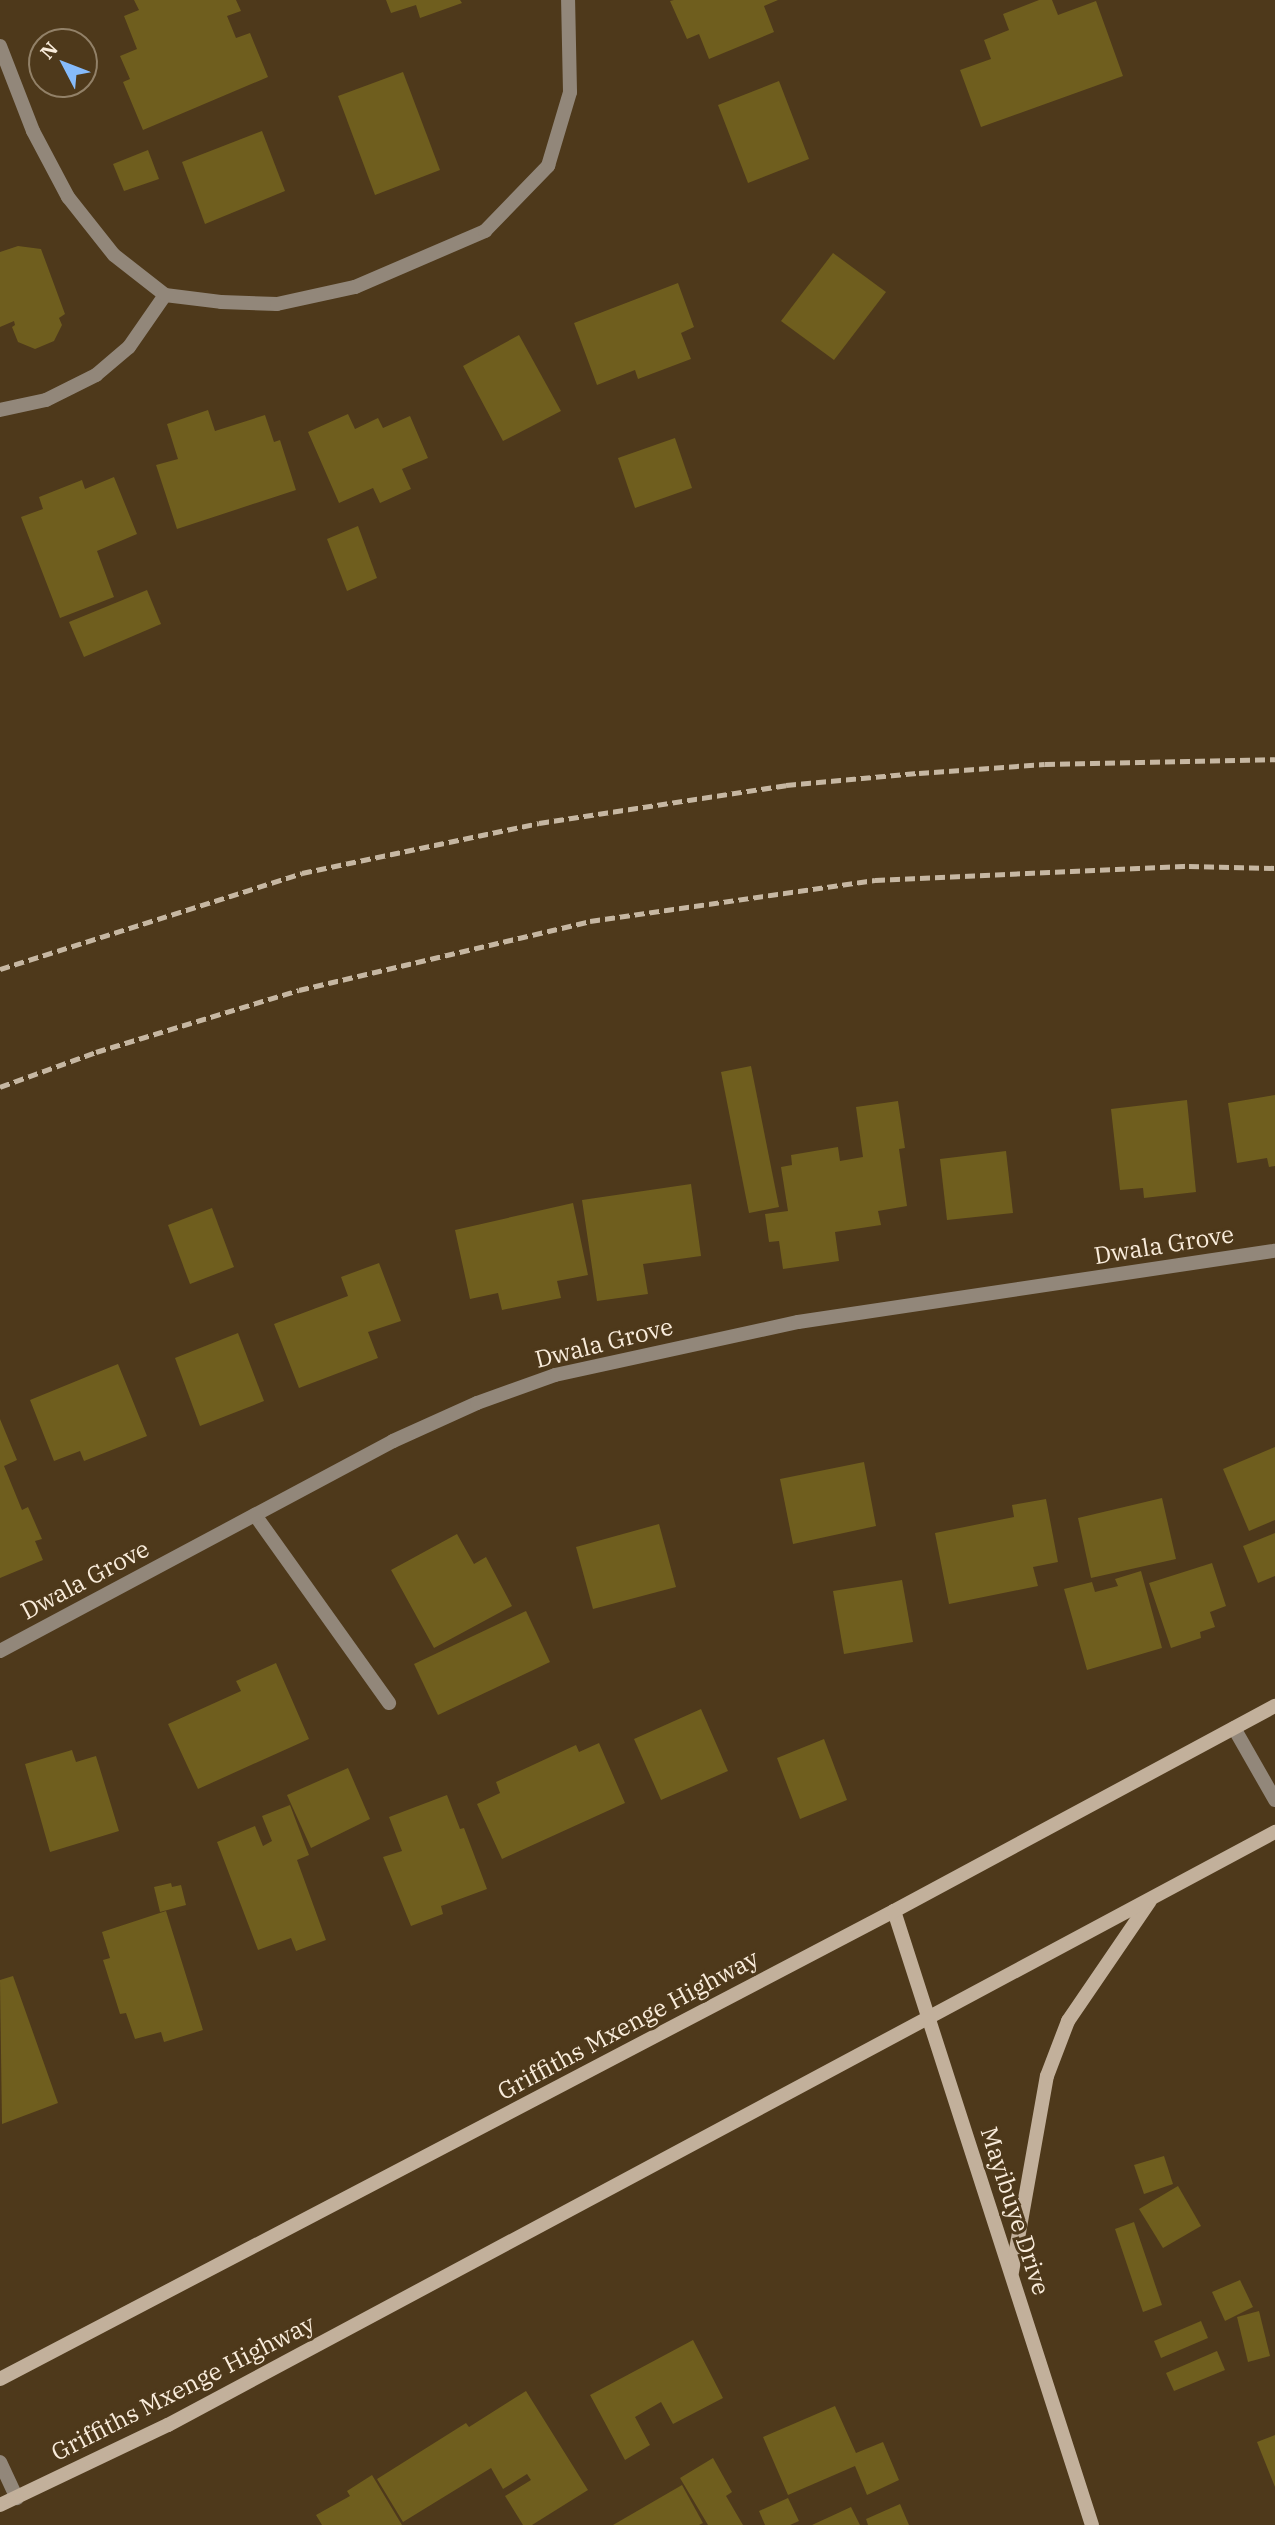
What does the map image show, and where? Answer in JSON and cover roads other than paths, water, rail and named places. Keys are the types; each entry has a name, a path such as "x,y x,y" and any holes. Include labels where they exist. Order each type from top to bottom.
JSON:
{"street":[{"path":"0,46 33,131 68,197 114,255 165,295 221,302 276,304 355,287 485,231 548,166 570,92 568,0"},
{"path":"0,410 46,400 96,375 130,347 165,295"},
{"name":"Dwala Grove","path":"0,1651 393,1441 477,1404 555,1376 798,1322 1275,1251"},
{"path":"254,1515 389,1703"},
{"name":"Griffiths Mxenge Highway","path":"0,2379 894,1912 1275,1706"},
{"path":"1234,1728 1275,1800"},
{"name":"Griffiths Mxenge Highway","path":"0,2505 167,2425 1275,1832"},
{"path":"1012,2276 1047,2076 1068,2021 1153,1897"},
{"name":"Mayibuye Drive","path":"894,1912 1092,2525"},
{"path":"0,2462 17,2498"}],"railway":[{"path":"0,969 302,873 539,823 786,785 919,773 1045,764 1275,759"},
{"path":"0,1087 96,1052 299,990 590,921 875,880 1189,866 1275,868"}]}
